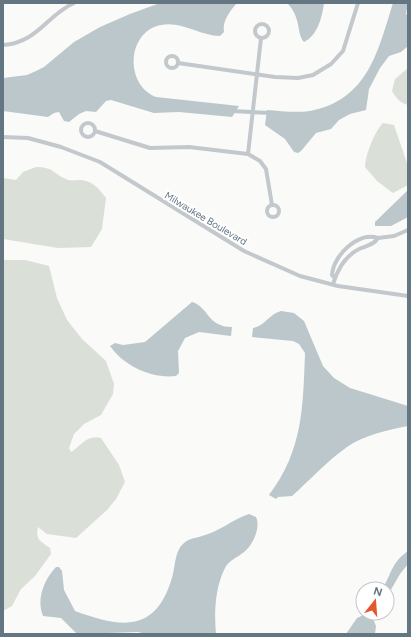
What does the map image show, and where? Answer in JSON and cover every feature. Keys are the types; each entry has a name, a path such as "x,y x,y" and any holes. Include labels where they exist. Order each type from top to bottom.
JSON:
{"street":[{"path":"3,45 17,43 36,34 72,3"},
{"path":"178,63 258,75 298,78 322,71 343,50 358,3"},
{"path":"248,154 261,38"},
{"path":"95,131 150,148 189,147 248,154 260,162 266,169 272,205"},
{"name":"Milwaukee Boulevard","path":"3,137 28,138 55,145 100,162 244,252 300,276 333,284 408,296"},
{"path":"335,278 332,275 335,261 343,251 355,243 369,237 378,238 394,236 408,230"},
{"path":"333,284 344,261 358,250 376,242 378,238"},
{"path":"355,243 358,250"}],"shaded area":[{"path":"160,3 237,3 227,16 224,24 224,32 220,36 205,34 176,25 161,25 149,30 141,38 136,48 134,59 135,71 139,82 146,91 156,97 239,106 232,117 179,112 154,113 111,100 106,101 96,112 86,111 79,114 69,122 64,121 59,112 48,117 3,111 3,78 27,75 36,71 44,67 74,42 100,27"},
{"path":"287,3 324,3 322,14 316,30 309,39 304,42 300,34 295,14"},
{"path":"393,3 408,3 406,14 408,16 408,46 401,52 389,56 380,68 369,89 366,110 350,114 339,120 331,129 316,133 301,151 298,153 294,152 285,139 265,125 267,110 294,112 310,111 330,105 345,96 358,85 368,71 382,39"},
{"path":"408,68 408,105 398,100 392,91 395,79"},
{"path":"383,123 394,125 408,166 408,185 393,193 377,181 365,167 365,162 371,144"},
{"path":"36,167 46,168 68,180 81,180 89,182 106,198 102,229 91,247 58,248 3,239 3,178 16,180 23,172"},
{"path":"408,190 408,217 391,226 375,226 375,222"},
{"path":"3,260 25,260 49,266 57,298 67,320 82,339 106,361 114,384 113,394 101,415 84,424 74,434 69,448 71,452 88,439 96,437 101,438 119,465 125,482 116,499 107,510 76,538 47,534 38,527 38,538 50,548 51,554 35,576 21,589 12,606 3,611"},
{"path":"192,302 202,308 218,324 232,327 231,336 199,332 185,338 178,351 179,373 176,376 158,375 139,370 123,360 110,346 115,343 123,345 145,342"},
{"path":"281,311 294,313 304,321 323,366 334,378 350,388 408,406 408,426 392,429 361,439 332,458 292,496 278,497 276,499 269,495 289,461 295,445 299,427 302,410 305,353 299,344 293,341 252,337 253,328 261,325 273,315"},
{"path":"249,514 256,517 258,526 257,531 247,549 225,568 217,592 215,617 216,634 146,634 138,632 77,634 61,618 43,616 40,603 42,590 52,572 56,567 59,567 62,571 64,590 75,611 106,621 120,623 133,622 145,618 155,610 164,598 172,577 177,554 181,546 186,541 214,532"},
{"path":"408,551 408,564 395,583 395,581 386,581 395,564 402,555"},
{"path":"355,621 374,621 376,626 375,634 346,634"}],"waterway":[{"path":"232,111 271,113"}]}
